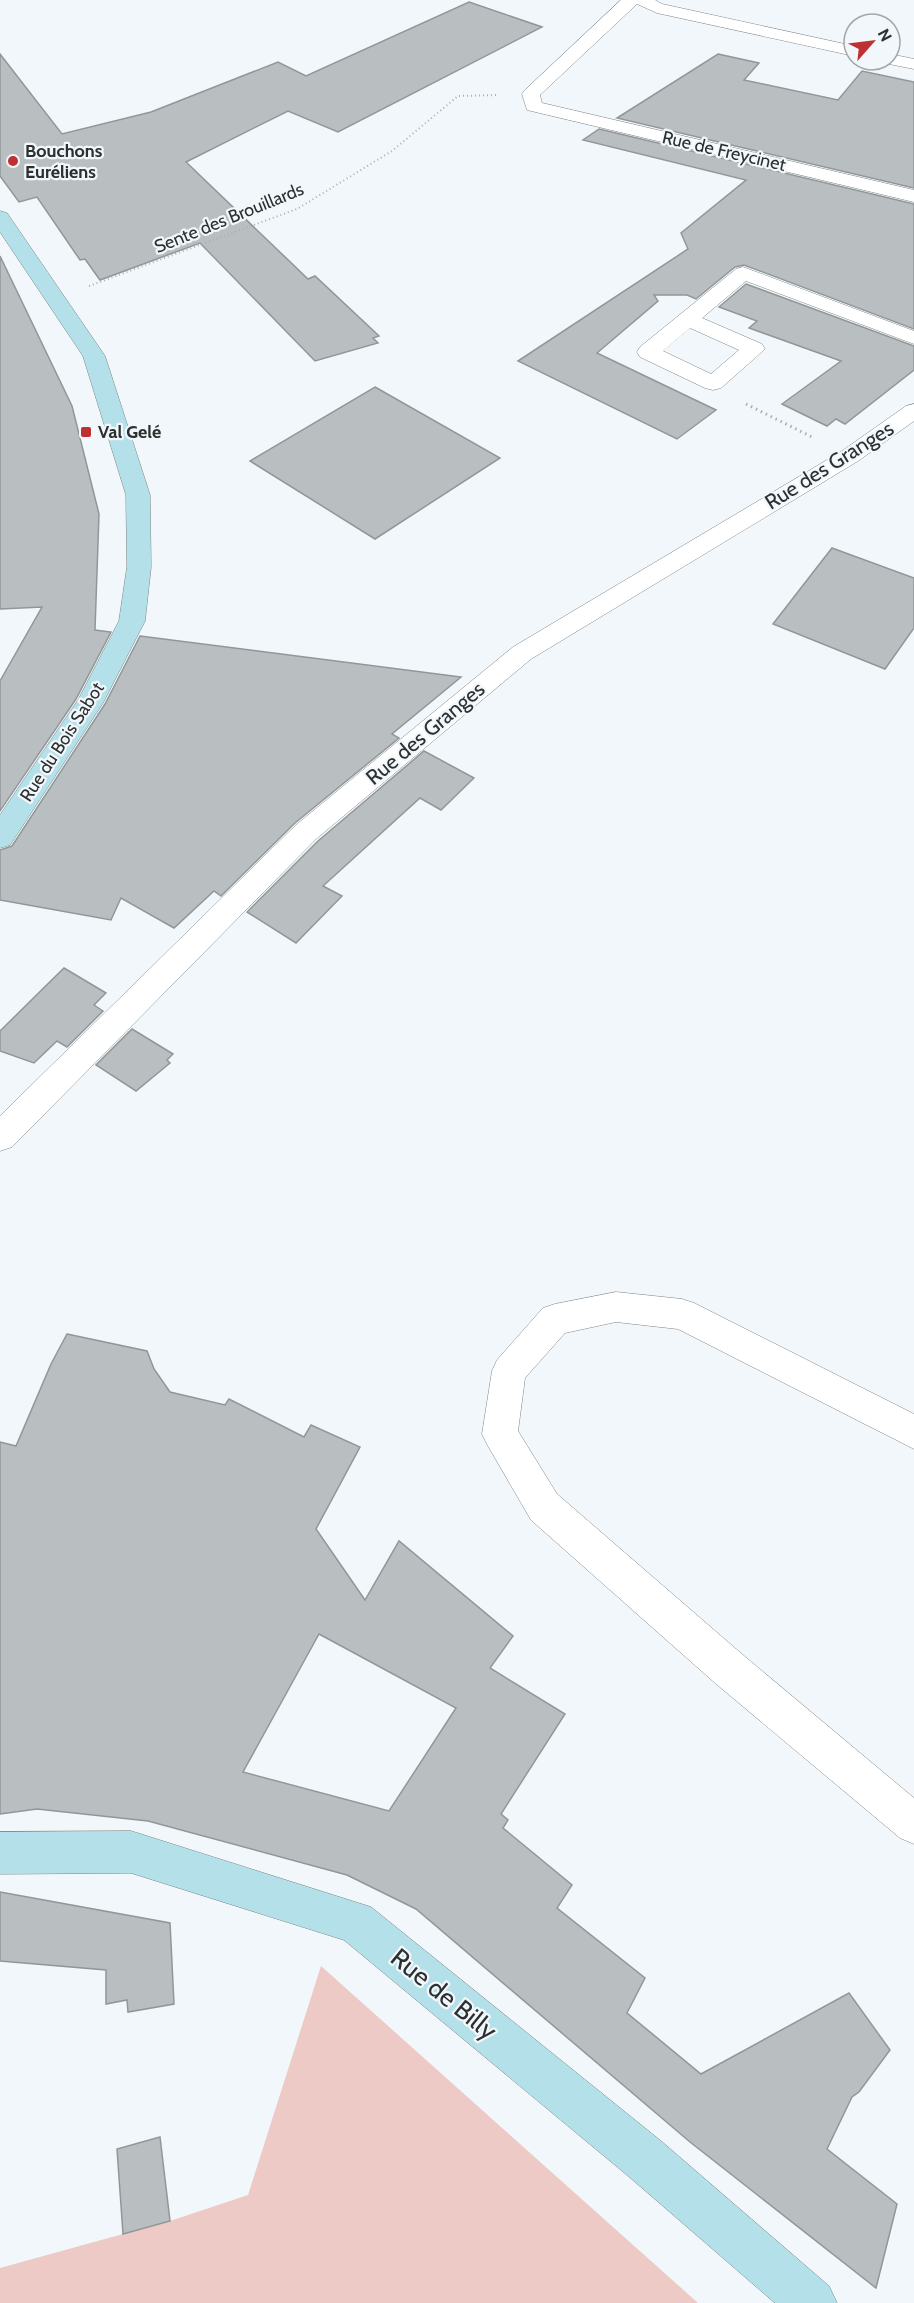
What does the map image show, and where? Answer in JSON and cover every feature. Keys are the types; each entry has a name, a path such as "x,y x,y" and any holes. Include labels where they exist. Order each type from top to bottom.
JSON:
{"main road":[{"name":"Rue du Bois Sabot","path":"0,217 94,356 138,495 139,567 132,621 90,704 0,837"},
{"name":"Rue de Billy","path":"0,1853 131,1852 356,1923 644,2158 812,2303"}],"street":[{"path":"532,100 631,0"},
{"path":"642,0 657,8 842,48"},
{"name":"Rue de Freycinet","path":"532,100 914,196"},
{"path":"687,319 754,349 712,383 648,352 687,319 743,273 914,338"},
{"name":"Rue des Granges","path":"0,1137 306,832 522,652 850,456 914,411"}],"lane":[{"path":"914,1432 682,1314 616,1307 555,1319 509,1371 500,1434 544,1507 729,1669 914,1824"}],"path":[{"name":"Sente des Brouillards","path":"55,298 195,249 297,209 392,151 458,96 532,100"},
{"path":"712,383 734,399 850,456"}],"shaded area":[{"path":"321,1966 698,2303 0,2303 0,2268 170,2221 248,2195"}],"building":[{"path":"469,2 542,27 338,132 288,111 186,162 308,279 315,276 379,336 373,338 378,343 315,361 200,243 100,280 85,259 80,260 37,197 19,202 0,176 0,54 62,134 151,112 278,62 306,76"},
{"path":"718,54 759,63 744,80 838,100 861,72 914,82 914,188 617,118"},
{"path":"599,129 914,204 914,329 744,265 735,267 696,299 687,295 654,295 658,301 597,353 716,410 677,439 518,361 688,249 681,233 746,180 583,140"},
{"path":"0,256 72,406 99,514 95,630 111,632 76,699 0,811 0,681 42,607 0,609"},
{"path":"746,284 914,346 914,370 845,424 836,419 827,426 782,404 841,361 749,328 757,321 719,307"},
{"path":"375,387 500,458 375,539 250,461"},
{"path":"832,548 914,578 914,628 885,669 773,624"},
{"path":"140,636 461,677 392,734 399,738 295,823 221,896 214,891 174,928 121,898 111,920 0,900 0,850 12,846 105,704"},
{"path":"424,751 474,778 441,810 420,798 323,886 342,896 296,943 247,912 318,841"},
{"path":"64,968 106,993 94,1005 103,1011 67,1047 57,1041 34,1063 0,1051 0,1031"},
{"path":"132,1029 173,1054 167,1060 170,1063 136,1091 96,1065"},
{"path":"67,1334 147,1351 154,1369 170,1392 225,1405 229,1399 304,1437 311,1425 360,1447 316,1529 365,1600 399,1541 513,1636 490,1668 565,1714 501,1814 508,1820 503,1828 572,1885 557,1908 645,1978 627,2013 701,2074 849,1993 890,2050 859,2092 852,2097 827,2149 897,2204 876,2288 690,2142 416,1909 347,1875 148,1821 37,1809 0,1814 0,1442 16,1446 51,1364","holes":["319,1634 456,1708 389,1811 243,1772"]},
{"path":"0,1892 170,1923 174,2004 128,2012 127,2000 106,2004 106,1970 0,1961"},
{"path":"160,2137 170,2221 123,2234 117,2149"}],"place":[{"name":"Bouchons Euréliens","path":"13,161"},
{"name":"Val Gelé","path":"86,432"}]}
